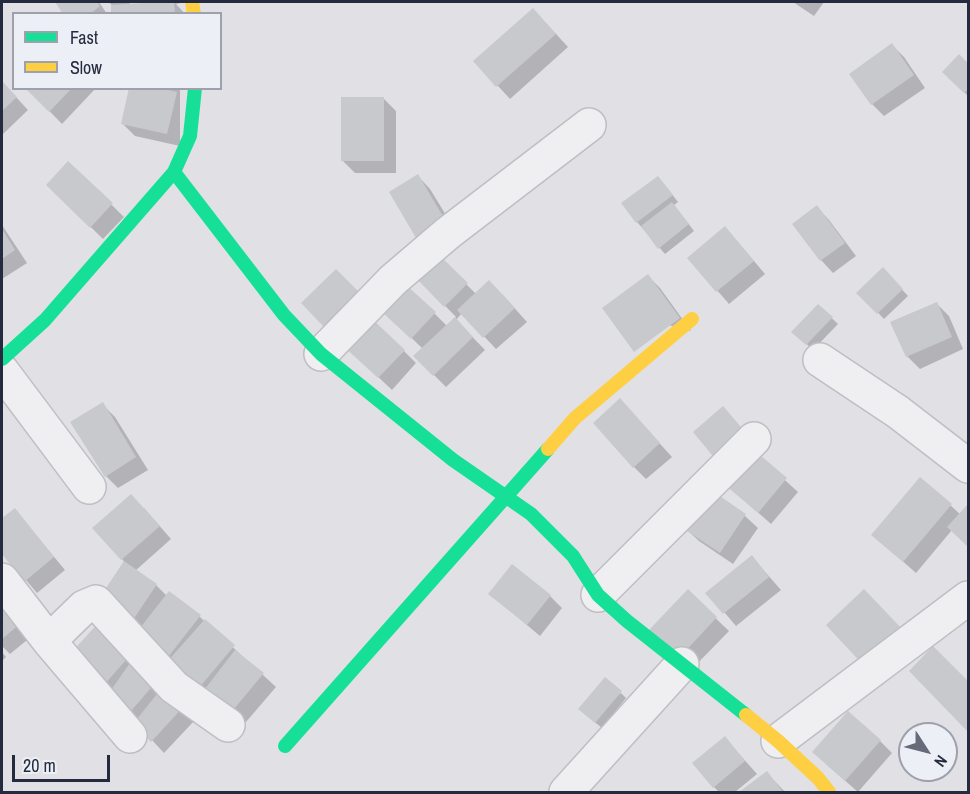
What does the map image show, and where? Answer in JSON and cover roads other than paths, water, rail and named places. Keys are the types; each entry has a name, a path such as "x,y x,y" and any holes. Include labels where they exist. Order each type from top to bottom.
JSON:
{"street":[{"path":"2,359 45,320 174,172 190,136 195,90"},
{"path":"321,354 393,280 448,233 589,125"},
{"path":"174,172 284,315 321,354 453,460 531,514 573,556 598,595 627,621 778,741 818,778 829,792"},
{"path":"285,746 575,418 692,319"},
{"path":"820,360 898,412 969,466"},
{"path":"2,371 89,487"},
{"path":"598,595 754,439"},
{"path":"2,580 49,641 130,736"},
{"path":"778,741 969,598"},
{"path":"49,641 84,607 96,602 174,687 228,725"},
{"path":"566,792 682,664"}]}
